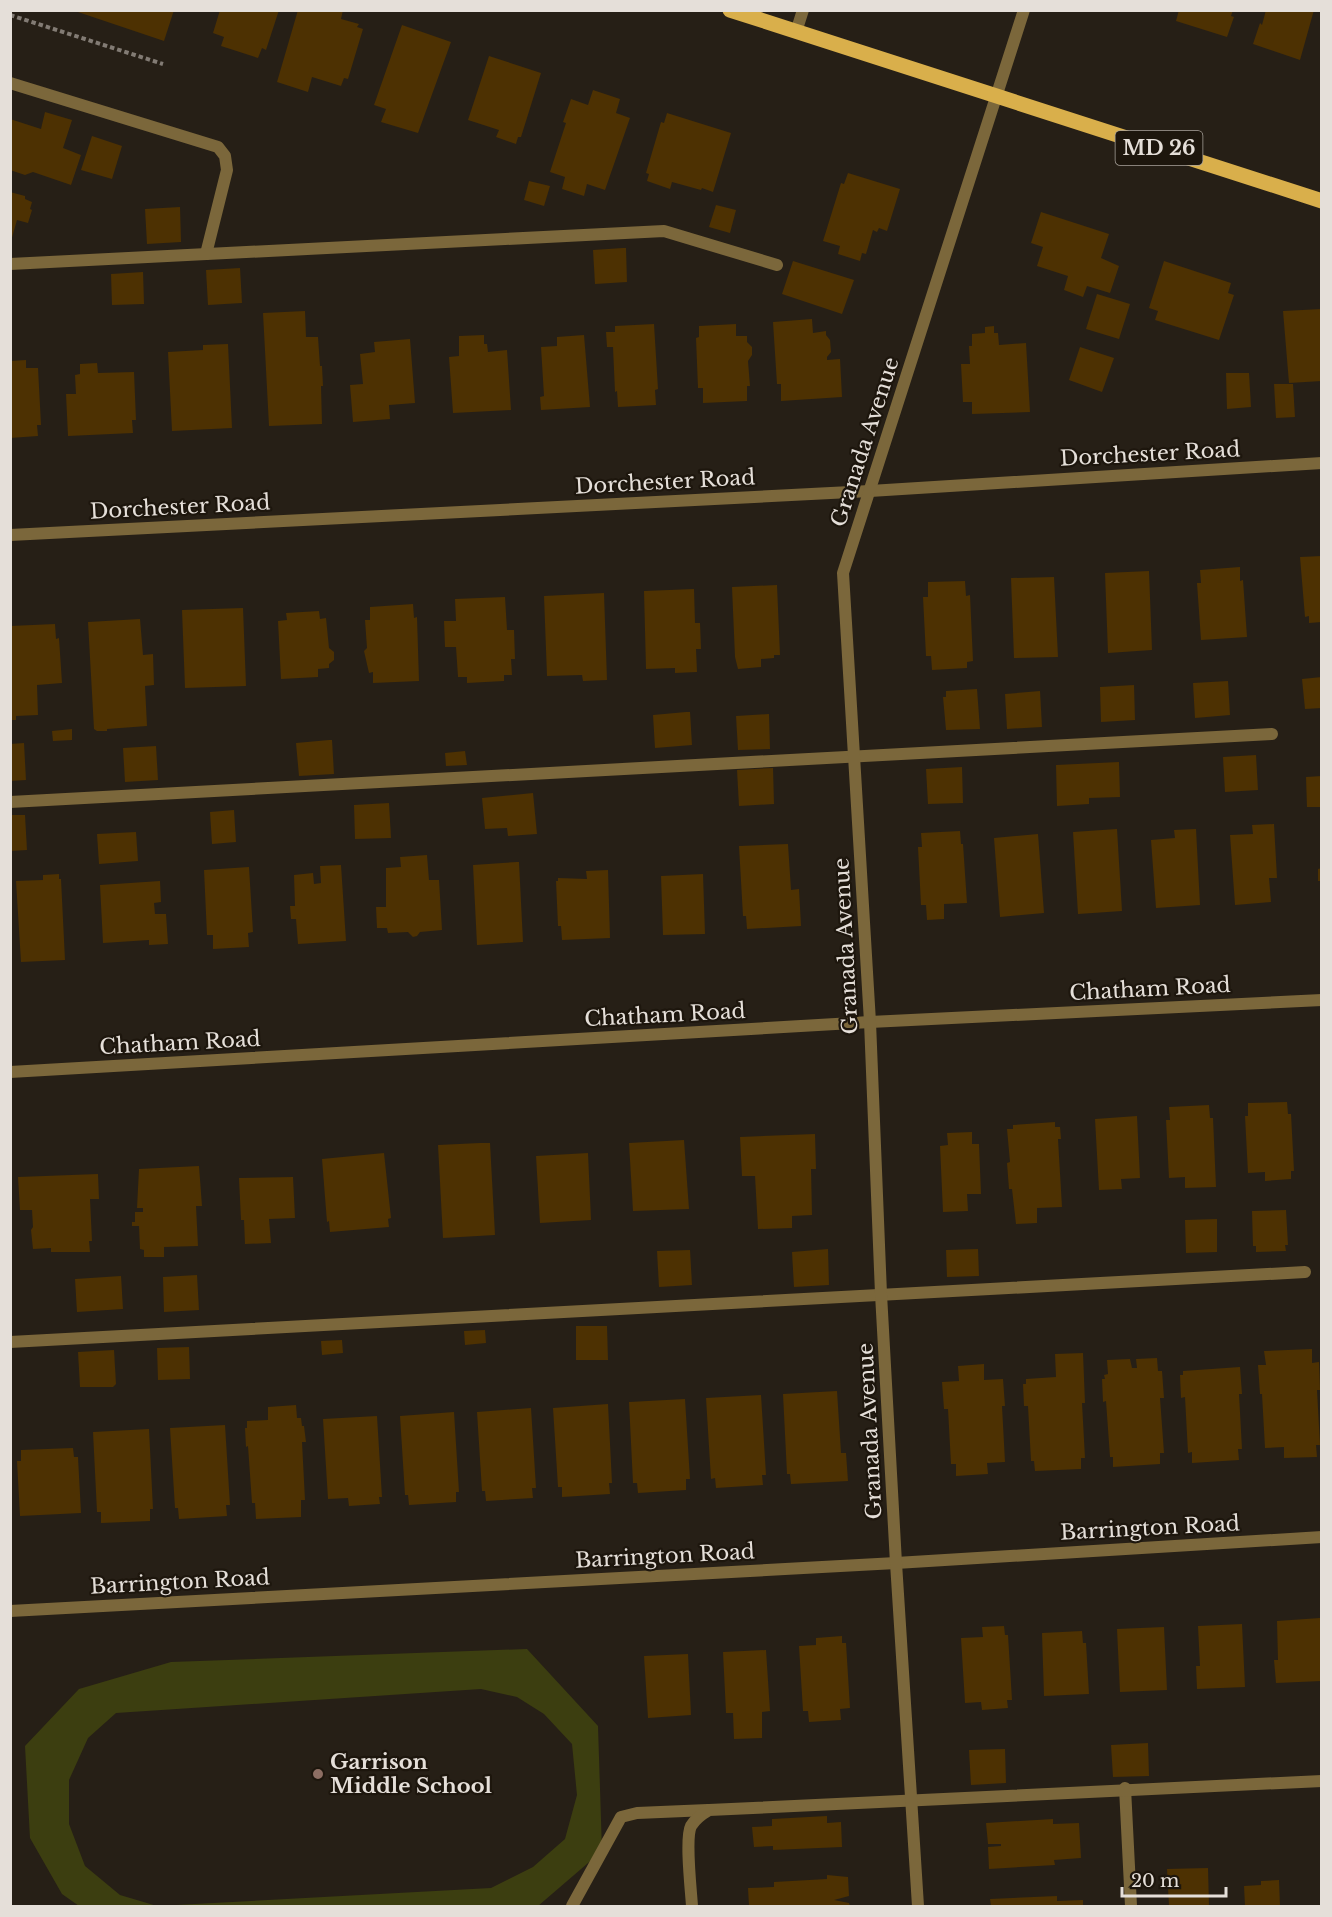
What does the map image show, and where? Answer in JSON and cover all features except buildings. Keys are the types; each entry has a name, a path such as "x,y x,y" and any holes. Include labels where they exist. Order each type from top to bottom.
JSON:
{"main road":[{"name":"MD 26","path":"730,10 1322,201"}],"street":[{"path":"796,32 803,10"},
{"name":"Granada Avenue","path":"918,1906 896,1563 881,1294 870,1022 843,573 1024,10"},
{"path":"10,83 218,147 225,156 227,170 206,254"},
{"path":"10,264 664,231 777,265"},
{"name":"Dorchester Road","path":"10,535 870,491 1322,463"},
{"path":"10,802 1272,734"},
{"name":"Chatham Road","path":"10,1072 870,1022 1322,1000"},
{"path":"10,1341 1305,1272"},
{"name":"Barrington Road","path":"10,1611 896,1563 1322,1537"},
{"path":"572,1906 621,1817 638,1813 912,1801 1125,1788 1322,1781"},
{"path":"1125,1788 1131,1906"},
{"path":"692,1906 688,1839 690,1827 699,1815 709,1810"}],"path":[{"path":"10,15 163,64"}],"shaded area":[{"path":"527,1649 598,1726 602,1851 538,1906 157,1906 79,1906 62,1894 30,1838 25,1746 79,1689 171,1662","holes":["481,1689 517,1697 544,1714 572,1744 577,1795 565,1839 533,1867 491,1888 157,1906 120,1895 85,1866 69,1824 69,1780 88,1738 116,1713"]}],"place":[{"name":"Garrison Middle School","path":"318,1774"}]}
